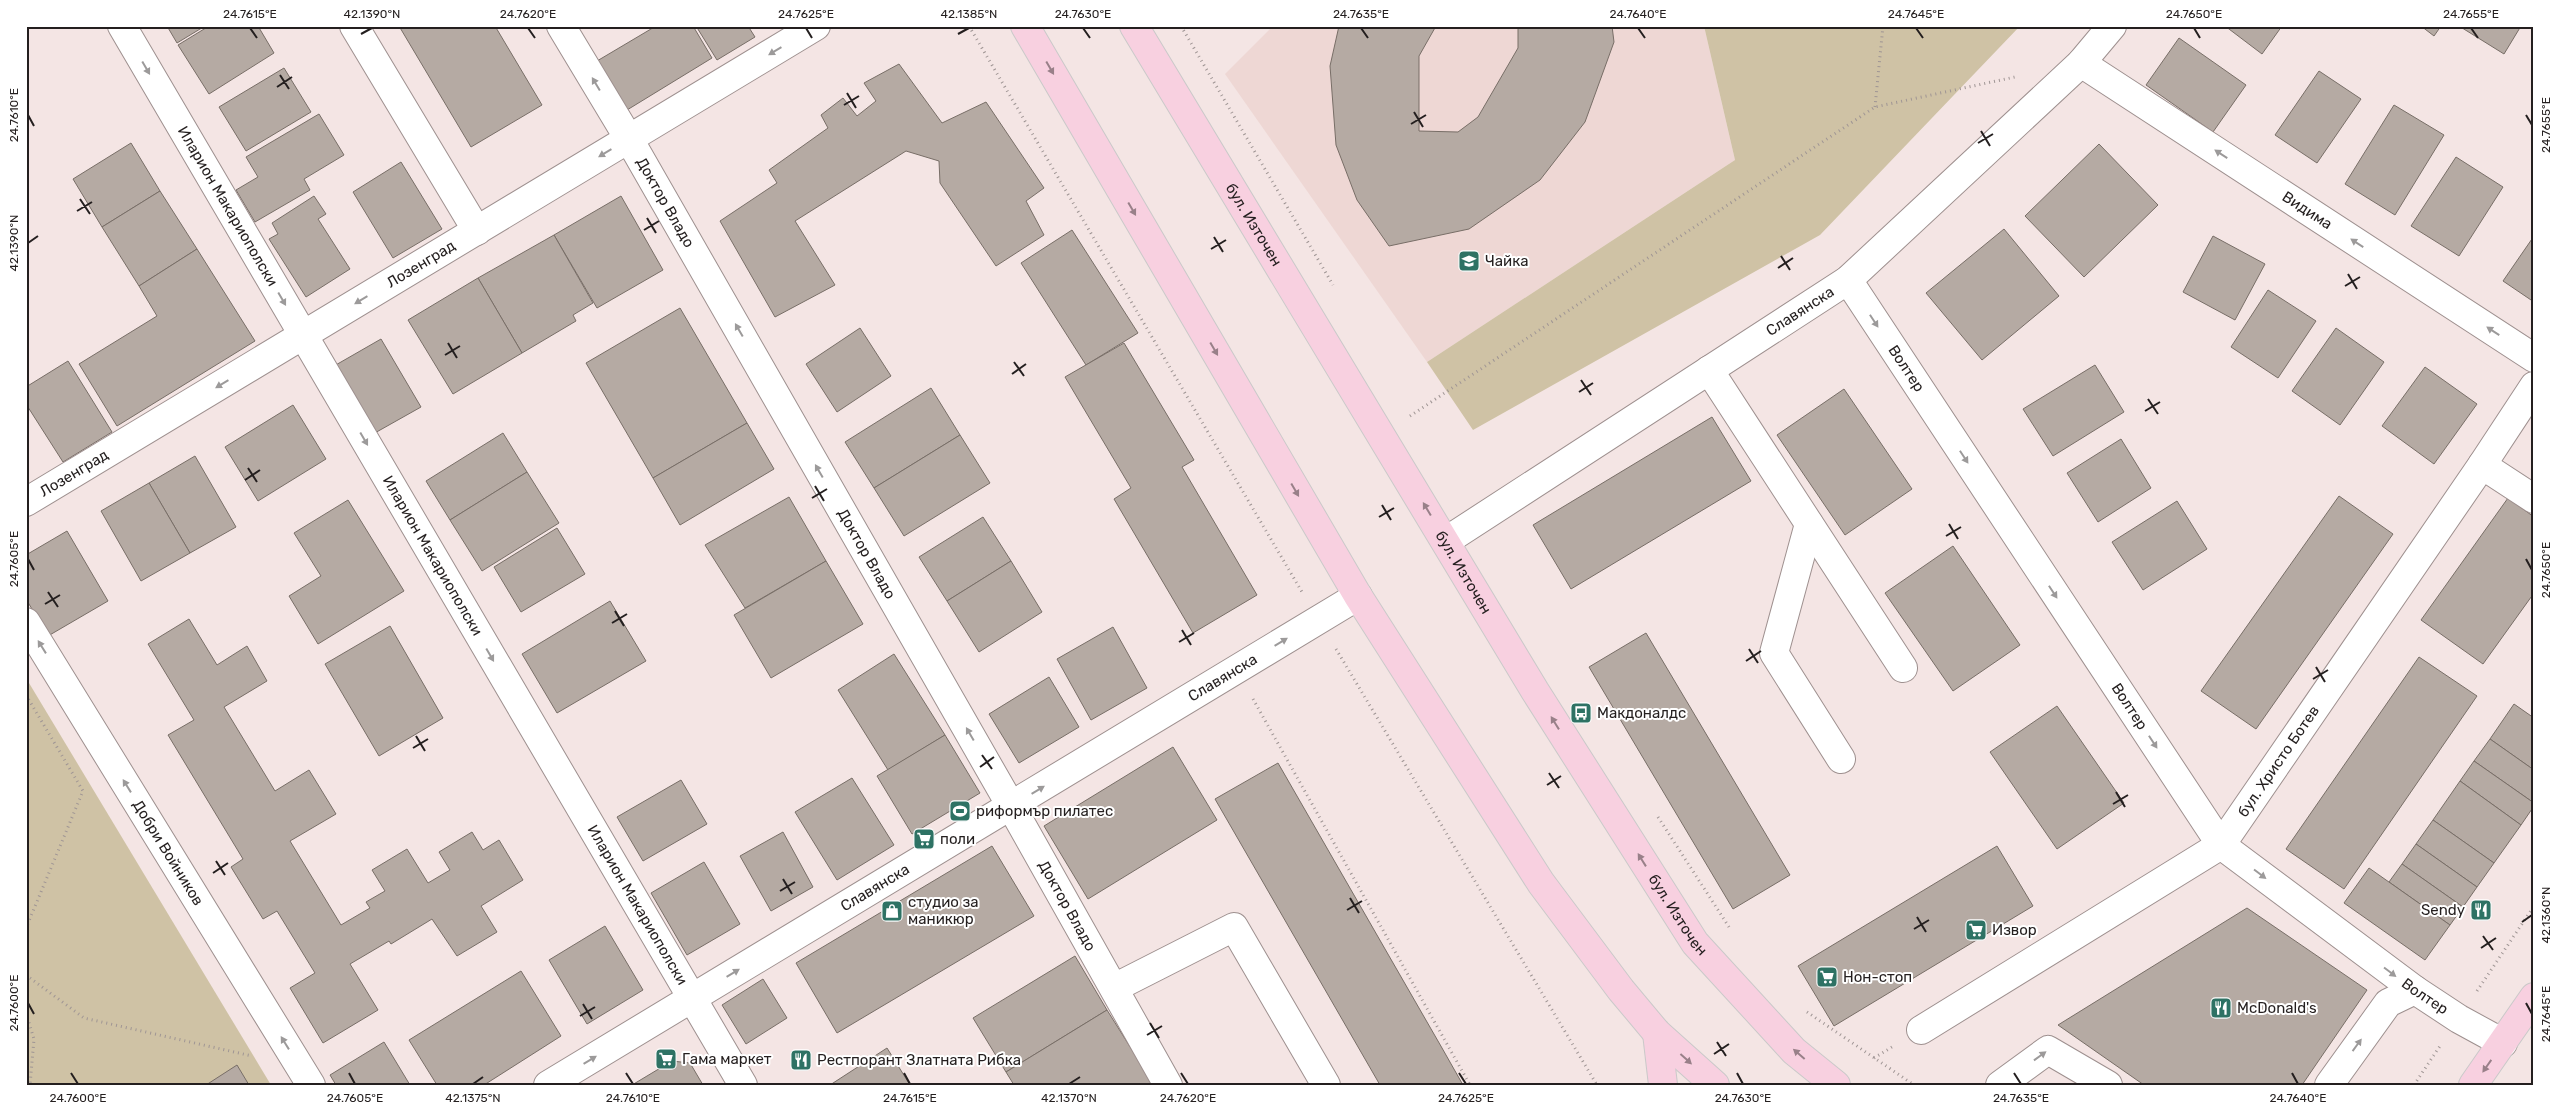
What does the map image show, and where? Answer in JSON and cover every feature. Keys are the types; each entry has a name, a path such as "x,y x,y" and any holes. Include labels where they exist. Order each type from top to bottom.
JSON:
{"main road":[{"path":"1025,26 1358,596 1541,883 1621,990 1657,1033 1715,1085"},
{"name":"бул. Източен","path":"1134,26 1535,691 1695,943 1794,1051 1836,1085"},
{"path":"2473,1085 2534,997"},
{"path":"1657,1033 1663,1085"}],"street":[{"name":"Иларион Макариополски","path":"122,26 743,1085"},
{"path":"354,26 477,230"},
{"name":"Доктор Владо","path":"561,26 629,139 1012,806 1168,1085"},
{"name":"Лозенград","path":"26,502 816,26"},
{"name":"Славянска","path":"1446,541 1848,280 2081,63 2112,26"},
{"name":"Видима","path":"2081,63 2534,358"},
{"name":"Волтер","path":"1848,280 2221,845 2415,990 2459,1019 2503,1043"},
{"path":"1709,370 1903,668"},
{"name":"бул. Христо Ботев","path":"1921,1030 2221,845 2482,465 2534,386"},
{"path":"2482,465 2534,499"},
{"path":"1810,524 1774,653 1842,759"},
{"name":"Славянска","path":"548,1085 1358,596"},
{"name":"Добри Войников","path":"26,622 305,1076"},
{"path":"1114,988 1234,927 1326,1085"},
{"path":"2329,1085 2388,1003 2415,990"},
{"path":"2000,1085 2048,1050 2108,1085"}],"path":[{"path":"969,26 1318,620 1597,1085"},
{"path":"1181,26 1335,289"},
{"path":"1875,107 1883,26"},
{"path":"1410,416 1875,107 2025,75"},
{"path":"1405,407 1415,424"},
{"path":"1236,670 1470,1085"},
{"path":"26,694 83,792 26,928"},
{"path":"1655,811 1734,934"},
{"path":"26,975 84,1018 305,1076"},
{"path":"1801,1008 1914,1085"},
{"path":"26,1013 34,1040 30,1085"}],"shaded area":[{"name":"Чайка","path":"1273,26 1704,26 1735,160 1427,362 1225,74"},
{"path":"1704,26 2020,26 1820,235 1473,430 1427,362 1735,160"},
{"path":"26,678 271,1085 26,1085"}],"building":[{"path":"167,26 205,26 177,43"},
{"path":"209,26 258,26 274,53 209,94 178,45"},
{"path":"399,26 495,26 542,105 471,147"},
{"path":"656,26 693,26 712,58 627,110 597,61"},
{"path":"696,26 748,26 755,37 717,60"},
{"path":"1339,26 1436,26 1419,56 1419,131 1458,132 1478,117 1518,48 1518,26 1612,26 1614,42 1585,122 1540,180 1469,229 1389,246 1357,200 1336,145 1330,66"},
{"path":"2225,26 2282,26 2262,54"},
{"path":"2421,26 2441,26 2434,36"},
{"path":"2459,26 2521,26 2504,54"},
{"path":"2179,38 2246,85 2213,132 2146,85"},
{"path":"899,64 942,123 986,102 1044,188 1026,201 1044,235 996,266 940,183 939,161 906,151 795,221 835,285 775,317 720,221 777,183 769,170 828,128 821,115 843,98 857,116 876,101 864,83"},
{"path":"284,68 311,112 246,151 219,107"},
{"path":"2319,71 2361,99 2317,163 2275,135"},
{"path":"2394,105 2444,135 2395,215 2345,184"},
{"path":"319,114 344,155 304,179 310,190 255,222 236,190 258,177 246,157"},
{"path":"131,143 160,191 102,227 73,179"},
{"path":"2099,144 2158,205 2084,277 2025,216"},
{"path":"2456,157 2503,187 2459,256 2411,226"},
{"path":"401,162 442,229 393,258 353,192"},
{"path":"160,191 197,249 139,286 102,227"},
{"path":"314,196 326,214 318,219 350,269 306,297 269,239 278,234 272,223"},
{"path":"621,196 663,270 597,308 554,235"},
{"path":"2004,229 2059,296 1982,360 1926,293"},
{"path":"1072,230 1138,333 1086,365 1021,263"},
{"path":"554,235 593,303 573,315 576,321 522,353 478,278"},
{"path":"2213,236 2265,264 2235,320 2183,292"},
{"path":"2534,236 2534,302 2503,281"},
{"path":"197,249 255,341 117,426 79,364 157,316 139,286"},
{"path":"478,278 522,353 453,394 408,320"},
{"path":"2268,290 2316,321 2278,378 2231,347"},
{"path":"680,308 747,423 653,478 586,363"},
{"path":"860,328 891,376 837,412 806,364"},
{"path":"2336,328 2384,362 2340,425 2292,391"},
{"path":"381,339 421,407 373,434 334,366"},
{"path":"1124,343 1194,460 1182,467 1257,595 1193,633 1114,499 1131,488 1065,377"},
{"path":"68,361 112,432 63,462 26,404 26,387"},
{"path":"2095,365 2124,412 2053,456 2023,409"},
{"path":"2425,367 2477,404 2434,464 2382,426"},
{"path":"931,388 960,435 874,488 845,442"},
{"path":"1844,389 1912,489 1845,535 1777,435"},
{"path":"293,405 326,459 258,501 225,447"},
{"path":"1712,417 1751,481 1571,589 1533,525"},
{"path":"747,423 774,469 680,525 653,478"},
{"path":"503,433 527,472 450,520 426,481"},
{"path":"960,435 990,483 904,536 874,488"},
{"path":"2121,439 2151,488 2098,522 2067,473"},
{"path":"195,456 236,527 190,553 149,483"},
{"path":"527,472 559,523 482,571 450,520"},
{"path":"149,483 190,553 141,581 101,511"},
{"path":"2339,496 2393,534 2256,729 2201,691"},
{"path":"789,497 826,561 745,608 705,545"},
{"path":"2508,498 2534,517 2534,593 2483,664 2421,620"},
{"path":"348,500 404,591 318,644 289,596 321,576 294,533"},
{"path":"2177,501 2207,549 2143,590 2112,542"},
{"path":"983,517 1011,561 947,601 919,557"},
{"path":"557,528 585,574 521,612 494,567"},
{"path":"67,531 108,601 48,636 26,599 26,555"},
{"path":"1953,546 2020,645 1953,691 1885,593"},
{"path":"826,561 863,624 771,678 734,615"},
{"path":"1011,561 1042,612 979,652 947,601"},
{"path":"610,601 646,661 557,713 522,654"},
{"path":"189,619 217,665 247,646 267,681 224,707 275,791 309,770 336,814 290,841 341,925 370,908 366,902 385,891 372,870 407,849 428,883 450,870 439,852 472,832 483,850 499,840 523,880 481,906 497,932 457,956 432,919 391,944 389,941 350,964 378,1010 323,1043 290,988 315,973 277,911 263,919 231,867 243,859 168,735 194,720 148,644"},
{"path":"390,626 443,718 379,756 325,664"},
{"path":"1113,627 1147,688 1091,720 1057,659"},
{"path":"1646,633 1790,875 1733,909 1589,667"},
{"path":"894,654 945,735 888,770 838,690"},
{"path":"2419,657 2477,696 2344,889 2286,849"},
{"path":"1049,677 1079,727 1019,763 989,714"},
{"path":"2514,704 2534,718 2534,770 2490,739"},
{"path":"2057,706 2124,803 2057,849 1990,752"},
{"path":"945,735 980,793 912,834 877,776"},
{"path":"2490,739 2534,770 2534,803 2474,761"},
{"path":"1173,747 1217,820 1088,899 1044,826"},
{"path":"2474,761 2534,803 2534,806 2521,825 2460,781"},
{"path":"1278,763 1463,1085 1380,1085 1215,799"},
{"path":"852,778 894,845 837,880 795,812"},
{"path":"681,780 707,824 643,861 617,817"},
{"path":"2460,781 2521,825 2494,863 2433,820"},
{"path":"2433,820 2494,863 2477,887 2416,844"},
{"path":"783,832 813,887 771,911 740,856"},
{"path":"2416,844 2477,887 2463,907 2402,864"},
{"path":"992,846 1034,916 837,1033 796,963"},
{"path":"1997,846 2033,906 1834,1026 1798,966"},
{"path":"704,862 740,924 687,955 651,893"},
{"path":"2402,864 2463,907 2450,925 2389,882"},
{"path":"2369,868 2450,925 2425,960 2344,903"},
{"name":"McDonald's","path":"2247,908 2367,990 2302,1085 2144,1085 2058,1025"},
{"path":"605,926 643,990 587,1024 549,960"},
{"path":"1075,956 1107,1010 1006,1072 973,1018"},
{"path":"521,971 561,1036 484,1085 437,1085 409,1040"},
{"path":"763,979 787,1018 746,1044 722,1005"},
{"path":"1107,1010 1154,1085 1014,1085 1006,1072"},
{"path":"384,1042 410,1085 336,1085 330,1075"},
{"path":"887,1048 910,1085 830,1085"},
{"path":"672,1061 690,1063 703,1085 632,1085"},
{"path":"237,1065 249,1085 206,1085"}],"place":[{"name":"Чайка","path":"1469,261"},
{"name":"Макдоналдс","path":"1581,713"},
{"name":"риформър пилатес","path":"960,811"},
{"name":"поли","path":"924,839"},
{"name":"Sendy","path":"2481,910"},
{"name":"студио за маникюр","path":"892,911"},
{"name":"Извор","path":"1976,930"},
{"name":"Нон-стоп","path":"1827,977"},
{"name":"McDonald's","path":"2221,1008"},
{"name":"Гама маркет","path":"666,1059"},
{"name":"Рестпорант Златната Рибка","path":"801,1060"}]}
